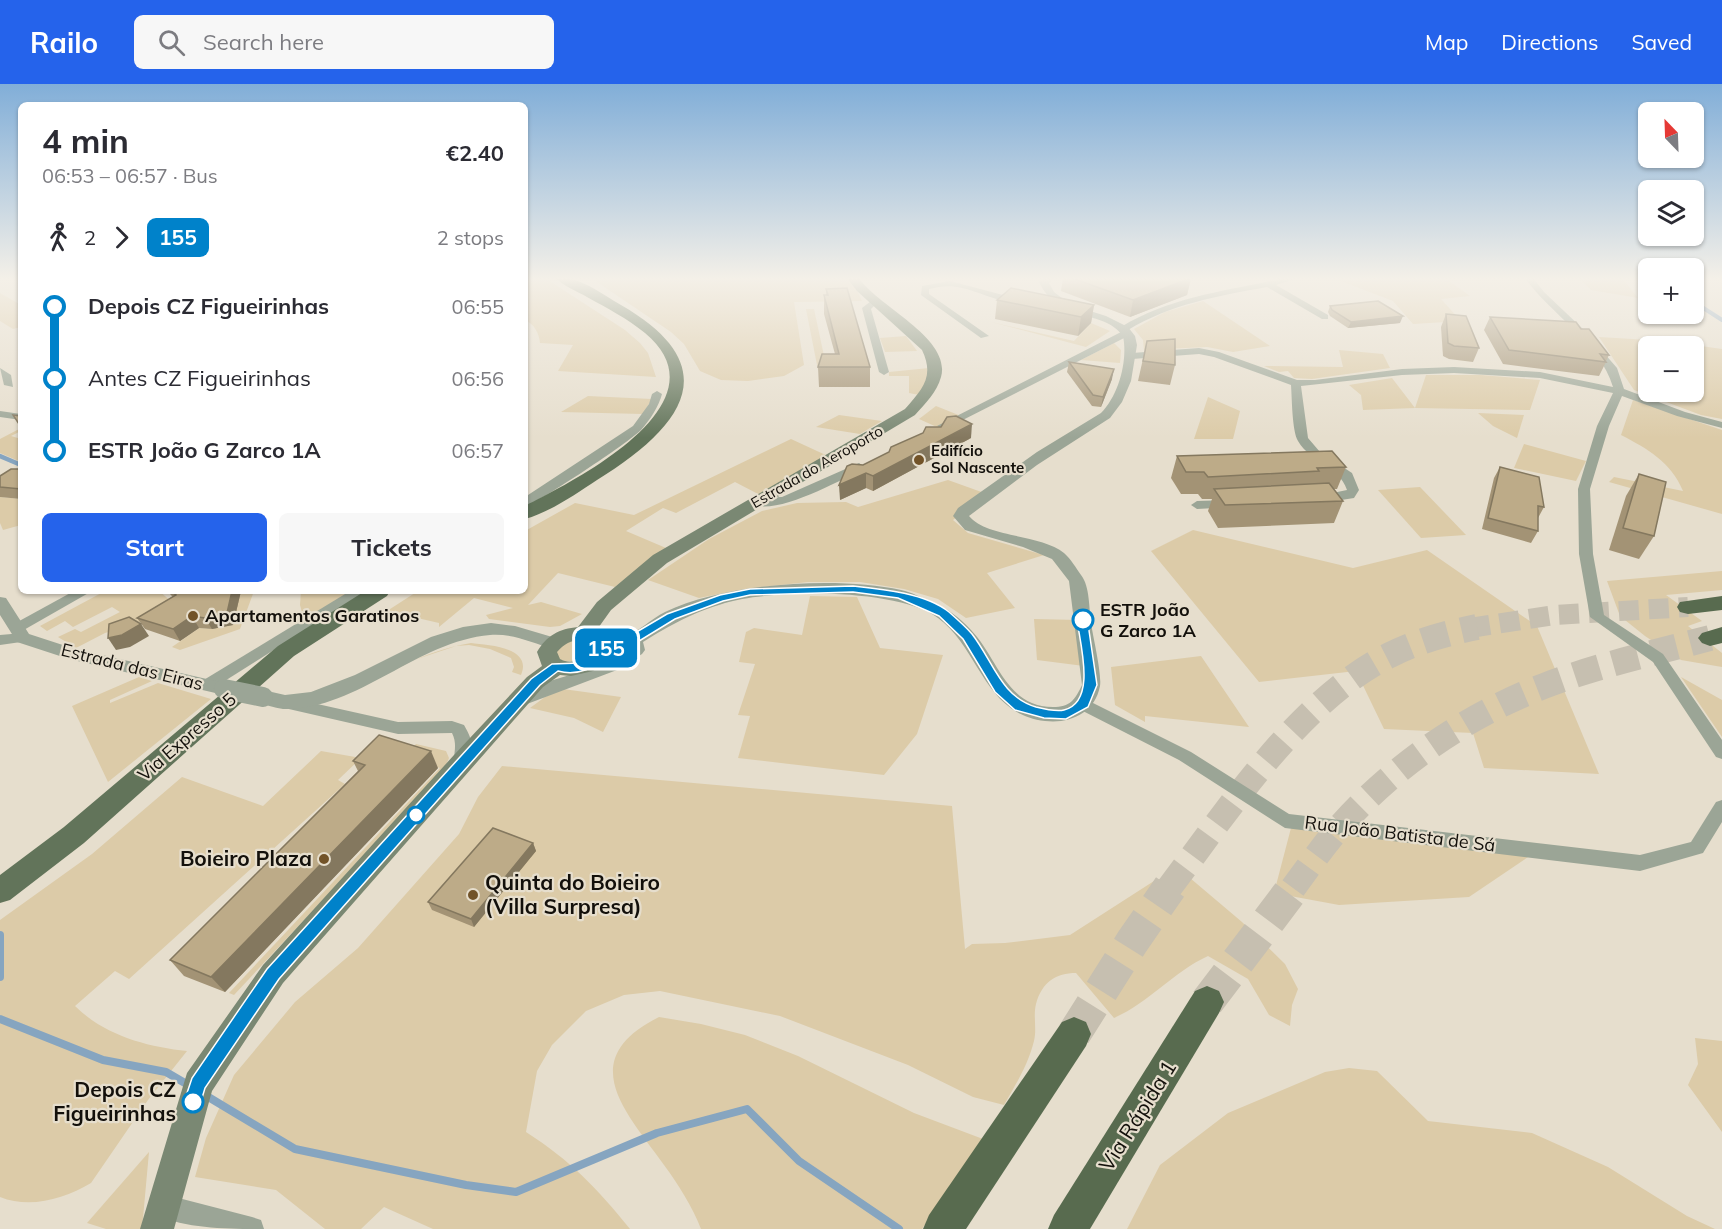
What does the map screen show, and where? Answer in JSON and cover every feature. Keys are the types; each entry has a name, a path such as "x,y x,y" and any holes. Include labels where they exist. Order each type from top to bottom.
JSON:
{"highway":[{"path":"1688,607 1722,603"},
{"name":"Via Rápida 1","path":"1068,1229 1207,1002"},
{"path":"943,1229 1074,1034"}],"main road":[{"path":"528,511 592,477 637,445 663,417 673,399 677,383 674,360 659,339 650,331"},
{"name":"Estrada do Aeroporto","path":"584,633 604,606 660,559 910,412 926,397 934,382 937,367 934,352 910,331"},
{"name":"Via Expresso 5","path":"0,891 74,835 286,651 375,594"},
{"path":"584,633 598,639 602,649 598,658 583,667 565,669 556,667 548,658 547,652 553,643 566,635 584,633"},
{"path":"160,1217 198,1084 273,974 462,761 536,682 556,667"}],"street":[{"path":"873,331 884,372"},
{"path":"977,331 984,336"},
{"path":"933,431 1125,331"},
{"path":"602,649 634,640 671,616 720,599 750,592 853,589 900,595 943,613 968,636 1000,689 1019,706 1044,714 1066,714 1083,704 1091,685 1077,580 1069,567 1058,556 1029,544 970,526 961,516 963,511 1110,410 1132,356 1132,344 1126,331"},
{"path":"1580,331 1614,370 1619,391 1603,426 1584,489 1586,555 1597,617 1658,658 1722,753"},
{"path":"1132,356 1198,351 1216,354 1296,383 1315,383 1402,372 1454,370 1540,375 1619,391 1681,414 1722,425"},
{"path":"0,371 6,375 9,385"},
{"path":"1296,383 1302,439 1316,454 1348,476 1353,490 1350,495 1340,498 1304,500"},
{"path":"528,500 590,461 636,428 654,404 657,394"},
{"path":"0,409 18,411"},
{"path":"0,414 18,417"},
{"path":"756,502 784,501 870,462"},
{"path":"1197,505 1244,503"},
{"path":"0,640 20,633 80,594"},
{"path":"215,687 355,594"},
{"path":"0,602 20,633"},
{"name":"Estrada das Eiras","path":"283,702 328,693 436,641 463,632 493,629 516,632 553,643"},
{"name":"Estrada das Eiras","path":"20,633 69,653 381,726 416,728 440,726 458,729 465,743 462,761"},
{"path":"520,699 547,687 617,663 636,650 634,640"},
{"name":"Rua João Batista de Sá","path":"1083,704 1185,756 1285,821 1640,863 1696,848 1722,807"},
{"path":"160,1217 252,1229"}],"shaded area":[{"path":"537,331 627,331 648,353 656,377 558,371 573,345 540,343"},
{"path":"799,331 804,365 784,376 748,381 721,380 700,371 684,344 671,332"},
{"path":"810,331 819,331 827,370 818,370"},
{"path":"1027,331 1074,341 1083,331 1109,331 1086,347"},
{"path":"1136,331 1248,331 1270,346 1233,352 1207,347 1144,350 1143,340"},
{"path":"906,336 917,351 885,352 880,338"},
{"path":"1599,337 1638,339 1638,391 1634,390"},
{"path":"1114,343 1121,350 1120,363 1081,360"},
{"path":"1704,346 1722,349 1722,419 1701,415 1666,402 1704,402"},
{"path":"1339,350 1383,354 1390,368 1312,379 1294,378 1288,371 1279,372 1264,366 1343,367"},
{"path":"929,368 926,384 919,395 909,393 909,376 889,376 889,372"},
{"path":"1426,375 1481,375 1540,380 1530,410 1415,408"},
{"path":"1392,378 1415,408 1363,410 1361,395 1349,385"},
{"path":"588,396 652,399 643,414 561,412"},
{"path":"1208,397 1240,411 1233,439 1194,439"},
{"path":"1633,400 1722,430 1722,514 1609,482 1614,477 1683,491 1672,472 1658,457 1621,435"},
{"path":"936,406 961,416 939,428 919,419"},
{"path":"1478,413 1524,415 1517,438 1493,426"},
{"path":"839,415 882,421 860,434 816,427"},
{"path":"18,430 18,432 11,436 18,438 18,461 0,453 0,439"},
{"path":"791,439 830,457 760,495 735,482 676,513 663,508 626,531 666,548 615,587 558,573 528,605 541,602 582,614 560,626 550,627 489,619 486,615 513,608 474,598 439,627 439,623 387,611 413,594 528,594 528,529 575,503 634,515"},
{"path":"1524,444 1586,461 1576,481 1514,468"},
{"path":"948,480 987,494 953,520 968,533 1044,555 987,573 1015,608 966,618 938,599 904,589 860,582 808,582 744,589 699,598 648,580 709,539 762,511 797,503 846,502 858,507"},
{"path":"1420,487 1466,535 1421,538 1378,490"},
{"path":"0,497 18,499 18,526 3,530 0,523"},
{"path":"1193,530 1353,568 1427,550 1537,626 1599,774 1484,768 1473,733 1384,729 1356,671 1259,682 1151,551"},
{"path":"1722,571 1722,590 1666,595 1702,621 1688,626 1722,653 1722,667 1681,660 1645,636 1620,616 1607,581"},
{"path":"99,594 163,594 172,602 136,624 105,633 76,648 58,637 75,629 81,632 120,612 112,607 73,627 65,621 47,631 40,626"},
{"path":"237,594 253,594 240,629 180,650 172,647 199,628 212,629 233,625"},
{"path":"301,594 348,594 304,620 300,605"},
{"path":"810,596 857,597 880,648 943,655 917,734 884,775 738,758 750,716 738,715 755,664 739,662 746,632 754,628 802,635"},
{"path":"1034,619 1079,620 1084,666 1037,660"},
{"path":"570,639 587,640 592,646 587,655 574,661 558,659 556,648"},
{"path":"471,643 507,649 521,658 523,666 521,675 512,672 514,667 511,658 490,649 469,645 457,646"},
{"path":"1201,656 1249,727 1145,716 1145,722 1115,705 1111,667"},
{"path":"411,662 338,699 386,673"},
{"path":"139,677 152,681 110,700 110,703 158,683 211,699 108,782 72,706"},
{"path":"1681,677 1722,700 1722,737"},
{"path":"563,689 621,697 603,732 574,718 530,708 545,697"},
{"path":"416,744 446,751 449,758 444,770 234,995 229,993 440,768 404,757"},
{"path":"321,751 361,758 338,780 345,784 129,979 115,971 75,1006 99,1025 127,1038 187,1051 148,1100 91,1183 70,1194 35,1202 0,1197 0,920 92,854 182,777 263,806"},
{"path":"502,766 952,806 965,949 972,944 1005,943 1070,935 1154,881 1179,872 1190,878 1242,922 1285,964 1298,989 1292,1005 1290,1026 1269,1015 1248,979 1208,956 1184,970 1139,1004 1114,1018 1076,973 1069,973 1051,980 1039,996 1035,1009 1035,1036 1031,1050 1004,1105 973,1097 908,1065 780,1016 660,991 624,995 586,1011 552,1045 537,1071 526,1132 557,1154 582,1176 630,1229 433,1229 384,1207 361,1229 325,1229 276,1190 195,1177 206,1138 234,1075 295,1002 358,948 459,834 478,797"},
{"path":"1291,828 1531,855 1469,897 1339,905 1274,893"},
{"path":"659,1017 745,1035 798,1056 914,1113 983,1139 922,1229 701,1229 685,1196 623,1107 615,1088 613,1069 618,1051 633,1034"},
{"path":"1695,1038 1722,1041 1722,1132 1688,1085 1698,1064"},
{"path":"1349,1068 1377,1071 1428,1121 1532,1133 1608,1167 1687,1216 1715,1229 1127,1229 1160,1165 1228,1113 1325,1072"},
{"path":"149,1152 142,1229 106,1229 87,1223"}],"building":[{"path":"833,331 860,331 870,367 818,367 822,354 839,354"},
{"path":"1447,331 1472,331 1479,348 1454,346 1448,343"},
{"path":"1498,331 1591,331 1609,355 1600,354 1606,362 1509,350"},
{"path":"1175,339 1175,365 1143,361 1147,341"},
{"path":"1069,362 1114,369 1103,397 1093,395"},
{"path":"956,416 972,424 873,476 866,473 839,485 847,466 863,465 889,452 891,447 923,433 926,427 941,427 947,417"},
{"path":"1332,451 1346,467 1317,468 1319,471 1208,477 1204,472 1186,472 1177,456"},
{"path":"1500,467 1539,477 1544,507 1538,506 1538,531 1488,518"},
{"path":"11,469 18,469 18,489 0,487 0,476"},
{"path":"1639,474 1666,482 1654,536 1623,528"},
{"path":"1329,483 1343,501 1225,505 1214,489"},
{"path":"231,594 227,613 205,618 192,616 173,629 137,618 176,595"},
{"path":"129,617 141,624 122,635 108,638 109,624"},
{"path":"379,735 431,751 211,977 170,960 365,765 353,761"},
{"name":"Quinta do Boieiro (Villa Surpresa)","path":"493,828 533,843 471,919 428,902"}],"waterway":[{"path":"0,456 18,464"},
{"path":"0,935 0,977"},
{"path":"0,1019 103,1060 166,1072 190,1086"},
{"path":"205,1095 295,1149 466,1185 516,1192 657,1133 747,1109 799,1161 899,1229"}],"tunnel":[{"path":"1470,628 1554,615 1688,607"},
{"path":"1169,888 1268,758 1326,699 1357,674 1390,655 1433,638 1477,627"},
{"path":"1293,888 1331,837 1358,807 1406,765 1458,728 1486,712 1544,686 1626,660 1710,638"},
{"path":"1074,1034 1170,887"},
{"path":"1207,1002 1294,887"}],"bus line":[{"name":"155","path":"193,1102 198,1084 273,974 462,761 536,682 556,667 565,669 583,667 598,658 602,649 627,643 671,616 720,599 750,592 853,589 900,595 943,613 968,636 1000,689 1019,706 1044,714 1066,714 1083,704 1091,685 1083,620"}],"place":[{"name":"Edifício Sol Nascente","path":"919,460"},
{"name":"Apartamentos Garatinos","path":"193,616"},
{"name":"ESTR João G Zarco 1A","path":"1083,620"},
{"name":"Boieiro Plaza","path":"324,859"},
{"name":"Quinta do Boieiro (Villa Surpresa)","path":"473,895"},
{"name":"Depois CZ Figueirinhas","path":"193,1102"}]}
